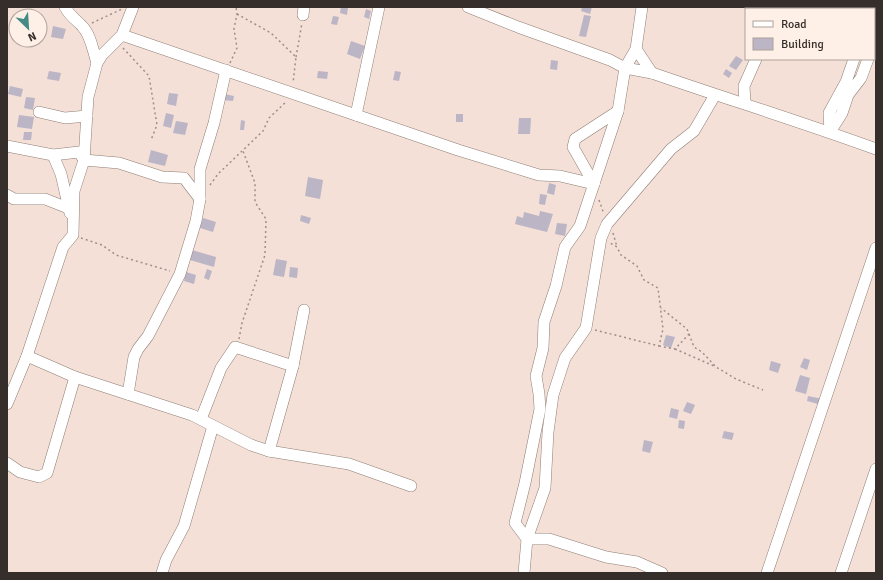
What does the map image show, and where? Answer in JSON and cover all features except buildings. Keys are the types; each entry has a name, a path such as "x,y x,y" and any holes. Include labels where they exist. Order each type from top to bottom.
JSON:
{"street":[{"path":"65,7 70,16 83,27 91,43 97,63"},
{"path":"7,404 27,356 63,247 73,235 74,191 84,160 88,97 97,63 102,55 122,35 132,7"},
{"path":"356,115 379,7"},
{"path":"468,7 518,27 610,60 625,68 652,73 715,95 745,103 876,149"},
{"path":"527,539 515,523 540,409 540,394 536,376 543,348 544,322 556,286 565,247 580,226 618,111 625,68 636,48 642,7"},
{"path":"122,35 458,150 539,175 560,176 594,184"},
{"path":"636,48 652,73"},
{"path":"745,103 744,86 756,60"},
{"path":"830,132 829,113 846,82 854,60"},
{"path":"830,132 842,113 848,95 861,78 868,60"},
{"path":"128,394 134,357 148,336 180,274 196,221 200,199 200,169 214,122 226,70"},
{"path":"524,573 527,539 545,488 548,432 553,395 565,358 586,328 601,238 607,224 671,149 694,131 715,95"},
{"path":"594,184 572,147 575,139 618,111"},
{"path":"39,112 65,118 87,116"},
{"path":"7,136 10,147 53,155 79,152 84,160"},
{"path":"53,155 61,174 73,224"},
{"path":"84,160 119,163 162,177 184,178 200,199"},
{"path":"7,195 14,199 45,199 68,208"},
{"path":"767,573 876,248"},
{"path":"269,451 293,366 304,310"},
{"path":"201,419 221,368 235,347 293,366"},
{"path":"27,356 75,377 192,415 251,446 269,451 349,464 411,486"},
{"path":"7,463 20,472 39,477 47,473 75,377"},
{"path":"540,409 553,395"},
{"path":"162,573 166,560 184,526 213,426"},
{"path":"842,573 876,469"},
{"path":"527,539 549,539 606,558 636,562 662,573"}],"path":[{"path":"83,27 127,7"},
{"path":"226,70 237,48 234,29 237,14 236,7"},
{"path":"209,186 218,174 263,131 269,118 285,104 292,93 303,11"},
{"path":"237,14 271,33 296,57"},
{"path":"122,35 123,49 149,76 157,125 151,140"},
{"path":"238,347 242,323 265,255 266,219 255,202 256,184 243,151"},
{"path":"73,235 102,245 116,255 180,274"},
{"path":"601,238 617,247 621,255 637,266 644,280 658,288 663,329 659,346"},
{"path":"661,308 687,329 694,347 702,352 716,367"},
{"path":"586,328 675,350 716,367 736,379 763,390"},
{"path":"675,350 689,334"}]}
